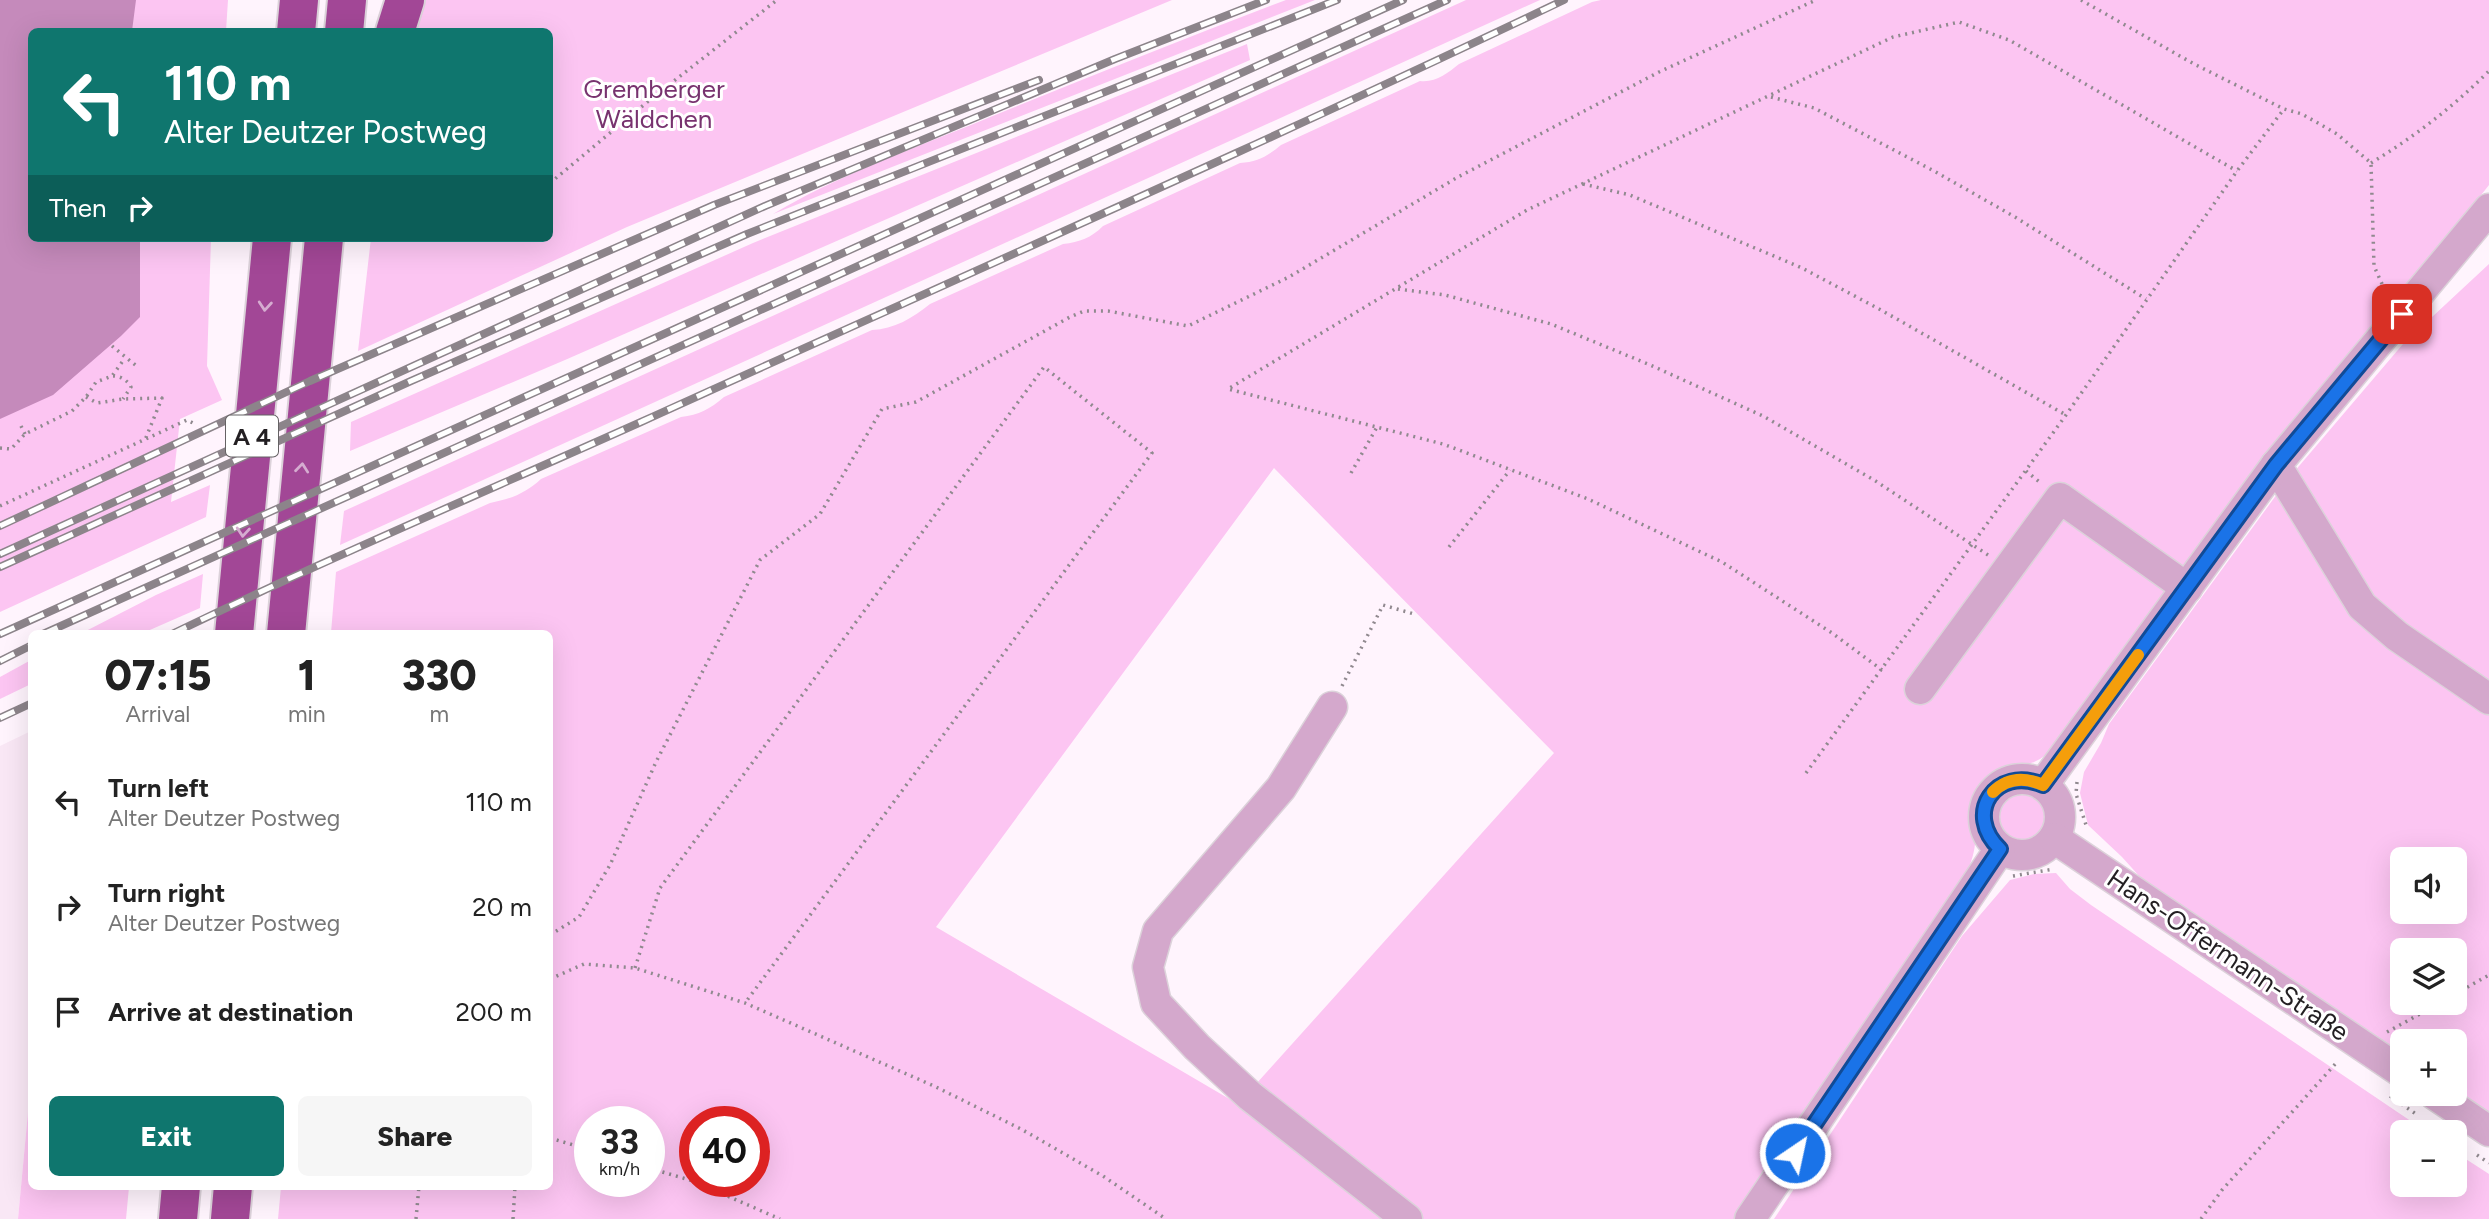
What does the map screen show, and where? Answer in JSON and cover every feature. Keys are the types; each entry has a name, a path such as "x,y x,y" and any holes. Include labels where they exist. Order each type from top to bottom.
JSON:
{"highway":[{"path":"344,28 347,0"},
{"path":"378,28 381,0"},
{"path":"397,28 405,0"},
{"name":"A 4","path":"234,630 272,242"},
{"name":"A 4","path":"286,630 324,242"},
{"path":"314,342 340,242"},
{"path":"178,1219 181,1190"},
{"path":"230,1219 233,1190"}],"street":[{"path":"2043,785 2276,465 2489,209"},
{"path":"2276,465 2362,606 2397,636 2489,699"},
{"path":"1920,689 2060,498 2187,588"},
{"path":"1332,707 1281,788 1158,931 1148,967 1156,1003 1197,1047 1250,1096 1407,1219"},
{"path":"2014,779 2029,779 2043,785 2054,795 2060,809 2060,824 2054,838 2044,849 2030,855 2015,855 2000,849 1989,839 1984,825 1984,810 1990,796 2000,785 2014,779"},
{"name":"Hans-Offermann-Straße","path":"2054,838 2390,1064"},
{"path":"1751,1219 2000,849"},
{"path":"2452,1106 2489,1131"}],"path":[{"path":"553,180 777,0"},
{"path":"553,933 579,917 610,865 656,762 760,560 820,514 882,409 916,402 1084,311 1108,311 1188,326 1289,277 1458,177 1659,72 1816,0"},
{"path":"2081,0 2194,64 2284,109 2302,114 2337,134 2371,163 2374,266 2390,302 2402,314"},
{"path":"1882,670 1832,633 1722,562 1588,499 1443,444 1228,389 1527,210 1893,37 1959,22 2009,40 2237,171"},
{"path":"2371,163 2406,142 2442,115 2489,71"},
{"path":"1769,96 1814,108 1934,171 2015,217 2146,299"},
{"path":"1806,774 2284,109"},
{"path":"1583,184 1630,195 1802,268 2066,415"},
{"path":"1395,288 1446,295 1551,324 1648,364 1763,416 1874,480 1972,544"},
{"path":"112,346 139,368"},
{"path":"112,376 125,358"},
{"path":"635,968 660,888 1044,368 1152,453 745,1003"},
{"path":"0,448 12,449 25,434 72,411 96,382 118,376 131,387 123,398"},
{"path":"86,397 97,403 123,398 162,398 145,440"},
{"path":"0,506 187,420 193,423"},
{"path":"20,426 25,434"},
{"path":"1351,473 1377,427"},
{"path":"1449,547 1510,470"},
{"path":"1332,707 1383,605 1414,614"},
{"path":"553,978 584,964 635,968 745,1003 934,1086 1008,1123 1103,1176 1166,1219"},
{"path":"2467,987 2489,975"},
{"path":"2201,1219 2222,1190 2338,1060 2419,1015"},
{"path":"553,1139 574,1145"},
{"path":"665,1173 693,1181 780,1219"},
{"path":"416,1219 419,1190"},
{"path":"513,1219 515,1190"}],"shaded area":[{"path":"0,0 136,0 132,28 28,28 28,242 140,242 140,317 53,395 0,419"},
{"path":"28,732 28,1112 18,1219 0,1219 0,746"}],"green space":[{"path":"0,0 228,0 226,28 28,28 28,242 211,242 207,366 222,400 180,419 171,502 210,485 206,517 0,612"},
{"name":"Gremberger Wäldchen","path":"416,0 1172,0 627,227 358,351 371,242 553,242 553,28 407,28"},
{"path":"1286,0 1315,0 773,214 870,166"},
{"path":"1466,0 1540,0 340,545 344,511"},
{"path":"1601,0 2489,0 2489,185 2391,309 2263,457 2051,751 2034,762 1994,773 1982,786 1974,807 1974,853 1947,909 1734,1219 278,1219 281,1190 553,1190 553,630 331,630 336,572 490,503 518,495 541,479 681,417 704,411 724,397 872,330 903,322 930,304 1063,244 1085,239 1103,226 1240,163 1262,158 1281,145 1420,81 1441,77 1459,64","holes":["1274,468 1554,753 1238,1104 936,927"]},
{"path":"1247,44 1250,60 565,360 350,451 351,422 753,243"},
{"path":"2489,264 2489,1117 2467,1102 2467,1029 2390,1029 2390,1050 2150,888 2088,825 2080,793 2084,772 2109,724 2288,479 2403,344"},
{"path":"203,574 200,608 150,630 88,630"},
{"path":"28,662 28,685 0,699 0,677"},
{"path":"2023,789 2042,797 2050,816 2042,835 2023,843 2004,835 1996,816 2004,797"},
{"path":"2056,873 2070,889 2091,905 2409,1120 2390,1120 2390,1197 2467,1197 2467,1160 2489,1174 2489,1219 1774,1219 1962,936 2010,880 2034,874"},
{"path":"28,1112 28,1190 129,1190 126,1219 18,1219"}],"railway":[{"path":"0,554 765,206 1115,59 1266,0"},
{"path":"0,567 411,381 747,234 1337,0"},
{"path":"0,634 1403,0"},
{"path":"52,630 1447,0"},
{"path":"180,630 347,552 1219,161 1564,0"},
{"path":"0,526 310,381 714,205 1039,80"},
{"path":"0,661 28,647"},
{"path":"0,718 28,705"}],"slow traffic":[{"path":"1993,792 2000,785 2014,779 2029,779 2043,785 2138,655"}],"route":[{"path":"1795,1153 2000,849 1989,839 1984,825 1984,810 1990,796 2000,785 2014,779 2029,779 2043,785 2276,465 2402,314"}]}
